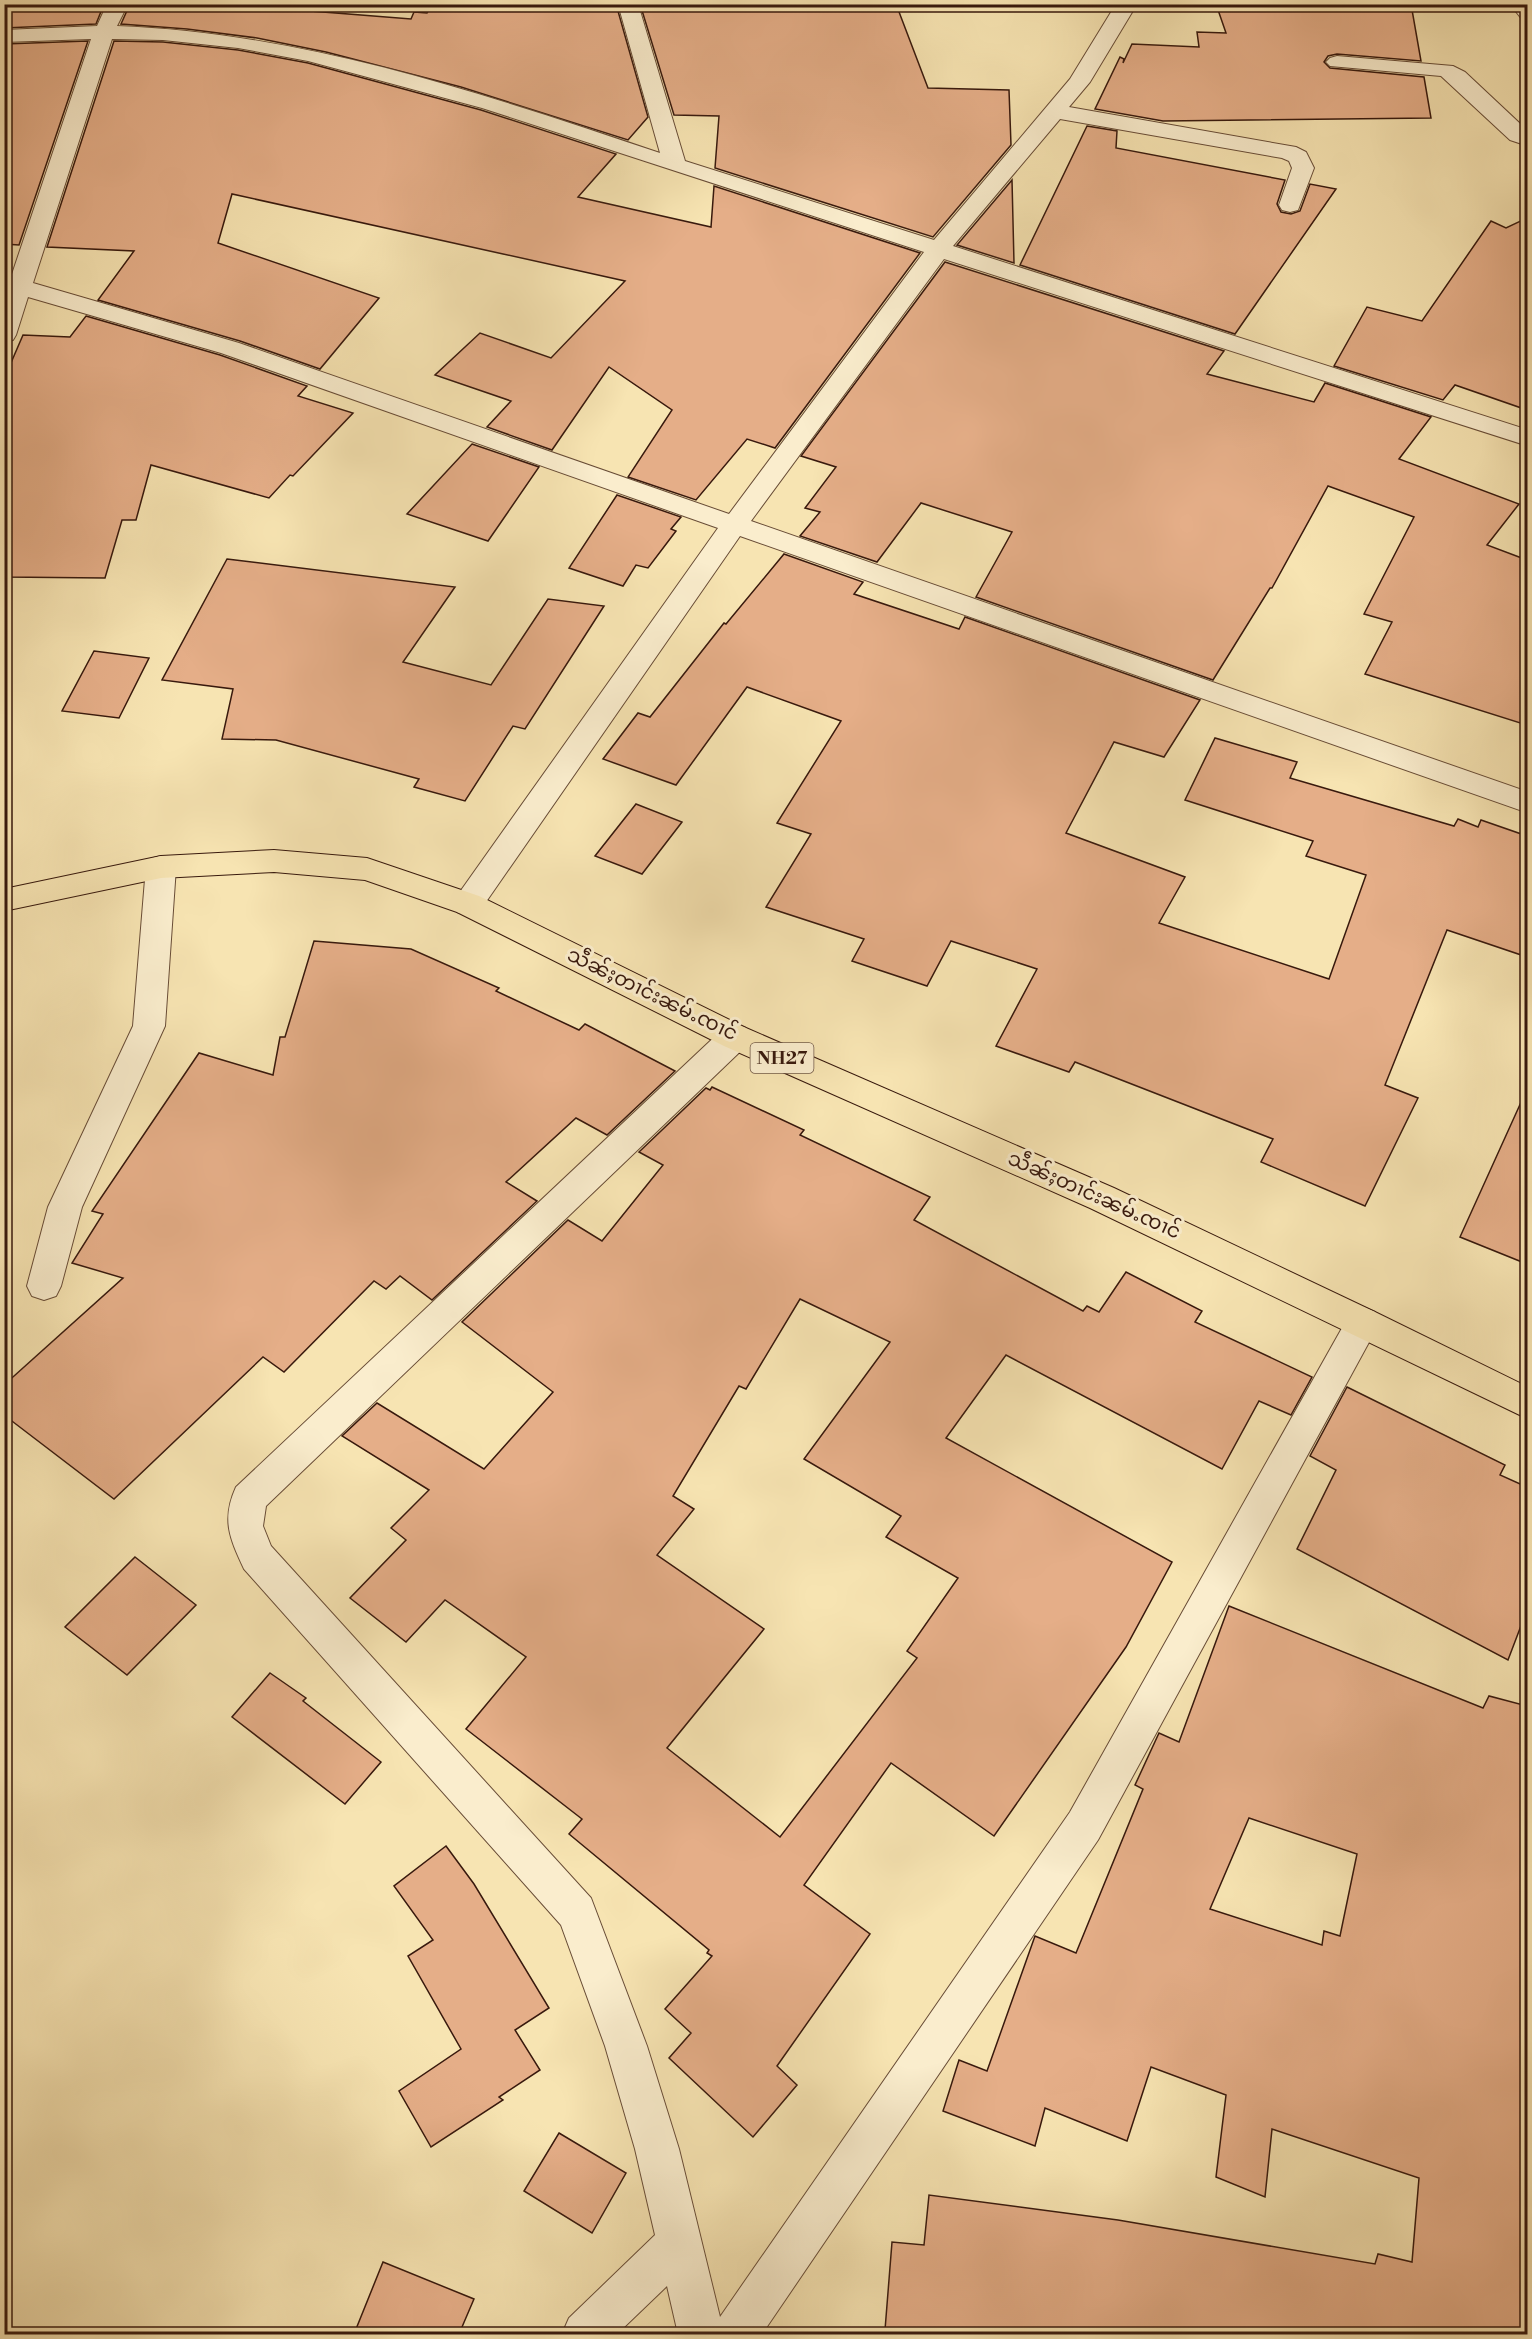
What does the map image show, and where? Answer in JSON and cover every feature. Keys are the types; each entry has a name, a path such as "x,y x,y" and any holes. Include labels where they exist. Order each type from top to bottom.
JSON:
{"highway":[{"name":"သဵၼ်ႈတၢင်းၼမ်ႉၸၢင်","path":"4,900 161,867 274,861 367,869 468,904 735,1038 1102,1198 1363,1322 1527,1404"}],"street":[{"path":"4,335 104,32 118,4"},
{"path":"628,4 675,165"},
{"path":"468,904 735,524 938,250 1079,82 1127,4"},
{"path":"1520,4 1527,14"},
{"path":"4,36 104,32 163,34 238,42 310,55 490,103 938,250 1527,438"},
{"path":"1337,62 1446,70 1457,77 1518,135 1527,140"},
{"path":"1054,111 1288,152 1298,157 1303,168 1290,205"},
{"path":"21,287 230,348 1527,803"},
{"path":"44,1286 65,1208 148,1026 161,867"},
{"path":"701,2334 657,2149 626,2046 577,1912 257,1557 245,1526 249,1499 735,1038"},
{"path":"735,2334 1084,1826 1363,1322"},
{"path":"585,2334 678,2244"}],"building":[{"path":"4,4 104,4 96,24 4,28"},
{"path":"130,4 314,4 311,11 411,19 414,12 427,13 431,6 489,10 490,4 616,4 648,117 628,140 461,87 326,52 257,38 121,24"},
{"path":"640,4 896,4 928,88 1009,90 1011,145 933,237 715,168 719,116 674,115"},
{"path":"1216,4 1411,4 1421,61 1337,54 1328,56 1324,62 1330,68 1424,77 1431,118 1163,121 1095,109 1120,57 1124,59 1123,63 1132,44 1199,47 1197,32 1226,33"},
{"path":"88,41 19,245 4,244 4,44"},
{"path":"114,41 163,42 238,50 308,63 481,110 616,154 578,197 711,227 714,186 920,253 775,448 747,439 696,500 628,477 672,410 609,367 552,450 487,427 511,401 435,375 480,333 551,358 625,281 232,194 218,243 379,298 320,369 240,341 98,300 134,251 47,247"},
{"path":"1087,126 1117,131 1116,148 1285,180 1277,204 1281,212 1291,214 1300,211 1310,184 1336,189 1235,334 1020,265"},
{"path":"1012,180 1014,263 957,245"},
{"path":"1527,218 1527,410 1455,385 1443,400 1334,366 1367,307 1422,321 1491,221 1506,228"},
{"path":"945,262 1224,351 1207,374 1314,402 1325,383 1431,417 1399,459 1519,504 1487,545 1527,560 1527,725 1365,674 1392,622 1364,614 1414,517 1328,486 1272,588 1213,680 976,597 1012,532 921,503 877,562 800,536 820,512 805,508 836,467 801,456"},
{"path":"86,316 220,355 307,386 298,396 353,413 269,498 151,465 136,520 122,520 105,578 4,577 4,379 23,335 70,337"},
{"path":"472,444 539,467 488,541 407,514"},
{"path":"617,495 681,517 671,529 676,531 648,568 636,565 623,586 569,568"},
{"path":"784,554 863,582 854,594 959,629 965,617 1200,700 1164,757 1114,742 1066,833 1185,877 1159,923 1329,979 1366,875 1306,856 1313,841 1185,800 1215,738 1297,762 1290,778 1454,826 1458,819 1478,827 1481,820 1527,836 1527,957 1447,930 1385,1085 1418,1098 1365,1206 1261,1162 1273,1139 1075,1062 1069,1072 996,1046 1037,969 951,941 927,986 852,961 864,939 766,907 811,834 777,823 841,721 747,687 676,785 603,759 638,713 650,717 724,623 726,624"},
{"path":"227,559 455,587 403,662 491,685 548,599 604,606 525,729 513,726 465,801 414,787 419,779 276,740 222,739 233,689 162,680"},
{"path":"94,651 149,658 119,718 62,711"},
{"path":"636,804 682,822 642,874 595,856"},
{"path":"314,941 411,949 499,988 496,991 579,1030 585,1024 675,1071 607,1135 576,1118 506,1182 537,1201 432,1300 400,1276 386,1289 374,1281 284,1372 263,1357 114,1499 4,1415 4,1385 123,1278 72,1263 103,1214 92,1211 199,1053 273,1075 280,1037 285,1037"},
{"path":"712,1087 804,1130 800,1135 930,1197 914,1220 1083,1311 1087,1306 1099,1312 1126,1272 1202,1311 1195,1322 1312,1377 1291,1415 1259,1401 1222,1469 1006,1355 946,1438 1172,1562 1126,1647 994,1836 891,1763 804,1885 870,1934 777,2066 797,2085 753,2137 669,2058 691,2033 665,2009 712,1956 707,1953 709,1950 569,1834 582,1819 466,1729 526,1657 445,1600 406,1642 350,1598 406,1540 391,1528 429,1490 342,1436 377,1403 484,1469 553,1392 462,1322 568,1220 602,1241 663,1165 639,1152 706,1088 710,1090","holes":["800,1299 890,1342 804,1459 901,1516 886,1537 958,1578 907,1651 917,1658 780,1837 667,1748 764,1629 657,1555 694,1509 673,1496 739,1386 746,1389"]},
{"path":"1527,1089 1527,1264 1460,1237"},
{"path":"1347,1387 1505,1465 1500,1475 1527,1487 1527,1610 1508,1660 1297,1549 1336,1470 1310,1456"},
{"path":"135,1557 196,1605 127,1675 65,1627"},
{"path":"1229,1606 1483,1708 1489,1696 1527,1706 1527,2334 915,2334 885,2330 892,2242 924,2245 929,2195 1118,2220 1375,2264 1378,2254 1412,2262 1419,2178 1272,2129 1265,2197 1216,2177 1226,2095 1151,2067 1127,2141 1045,2108 1035,2146 943,2111 959,2060 987,2071 1035,1936 1076,1953 1143,1789 1135,1785 1159,1733 1179,1742","holes":["1249,1818 1357,1854 1340,1936 1324,1931 1322,1945 1210,1909"]},
{"path":"270,1673 306,1698 303,1701 381,1762 345,1804 232,1717"},
{"path":"446,1846 474,1884 549,2008 515,2030 540,2070 499,2097 503,2100 431,2147 399,2091 461,2049 408,1956 433,1940 394,1886"},
{"path":"559,2133 626,2173 592,2233 524,2191"},
{"path":"383,2262 474,2299 459,2334 354,2334"}]}
